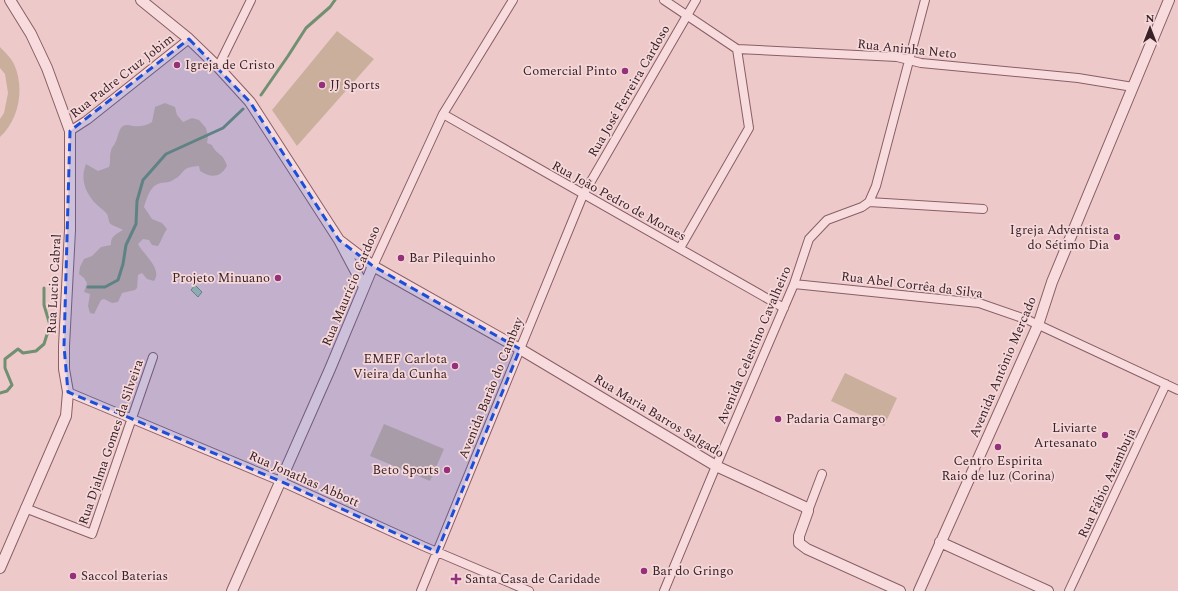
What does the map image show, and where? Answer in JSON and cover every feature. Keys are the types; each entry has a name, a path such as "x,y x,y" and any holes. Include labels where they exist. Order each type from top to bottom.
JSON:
{"street":[{"name":"Rua Lucio Cabral","path":"0,568 66,416 68,392 64,369 64,346 70,230 70,131 47,68 31,34 10,0"},
{"path":"141,0 189,39 218,67 250,102 339,240 364,286"},
{"path":"218,67 251,0"},
{"name":"Rua Maurício Cardoso","path":"232,591 330,369 364,286 443,114 513,0"},
{"path":"664,0 737,49 749,128 680,248"},
{"name":"Rua José Ferreira Cardoso","path":"583,195 696,0"},
{"path":"925,0 876,186 869,202 983,209"},
{"name":"Avenida Antônio Mercado","path":"919,591 1038,325 1052,282 1169,0"},
{"name":"Rua Padre Cruz Jobim","path":"70,131 87,120 189,39"},
{"name":"Rua Aninha Neto","path":"737,49 896,57 921,63 1078,78 1133,87"},
{"name":"Rua João Pedro de Moraes","path":"443,114 784,308"},
{"name":"Avenida Barão do Cambay","path":"421,591 583,195"},
{"name":"Avenida Celestino Cavalheiro","path":"664,591 794,284 810,239 827,220 862,207 869,202"},
{"name":"Rua Maria Barros Salgado","path":"339,240 373,266 520,349 716,466 805,507 808,511"},
{"name":"Rua Abel Corrêa da Silva","path":"794,284 979,303 1038,325 1178,390"},
{"name":"Rua Djalma Gomes da Silveira","path":"25,508 92,534 154,357"},
{"name":"Rua Fábio Azambuja","path":"1069,591 1166,384"},
{"name":"Rua Jonathas Abbott","path":"68,392 280,481 437,552 529,591"},
{"path":"822,474 799,536 799,543 807,549 900,591"},
{"path":"940,542 1048,591"}],"highlighted area":[{"path":"189,39 250,102 339,240 373,266 520,349 437,552 280,481 68,392 64,346 70,131"}],"shaded area":[{"name":"JJ Sports","path":"337,31 374,59 297,146 272,110"},
{"path":"0,47 10,57 14,64 19,83 19,93 16,113 7,130 0,137 0,119 4,113 8,93 5,74 0,68"},
{"path":"165,103 175,107 177,115 183,122 192,118 199,120 206,128 208,137 207,143 212,145 224,158 227,166 221,173 215,176 208,175 200,171 199,166 188,168 172,181 154,186 146,200 144,207 152,219 162,223 167,229 158,246 152,245 149,240 143,239 138,244 154,267 156,276 154,281 147,279 142,273 138,275 137,288 135,290 122,293 118,302 112,303 104,299 101,300 94,314 90,313 88,306 90,294 84,292 87,283 79,274 80,267 84,259 92,256 101,247 111,245 113,237 123,230 109,222 107,214 96,204 86,190 83,175 86,164 98,171 109,167 111,150 122,127 125,125 140,126 149,124 152,122 155,107"},
{"path":"195,285 202,292 198,297 191,290"},
{"path":"845,373 897,398 884,426 831,401"},
{"path":"384,424 444,449 430,481 370,456"}],"waterway":[{"path":"261,95 306,28 330,7 335,0"},
{"path":"88,287 105,287 118,280 123,264 126,245 136,224 137,201 143,180 166,154 223,128 243,109"},
{"path":"0,393 7,391 12,385 5,368 5,359 18,349 23,353 36,351 44,344 50,325 44,305 44,288"}],"place":[{"name":"Igreja de Cristo","path":"177,65"},
{"name":"Comercial Pinto","path":"625,71"},
{"name":"JJ Sports","path":"322,85"},
{"name":"Igreja Adventista do Sétimo Dia","path":"1117,237"},
{"name":"Bar Pilequinho","path":"401,258"},
{"name":"Projeto Minuano","path":"278,278"},
{"name":"EMEF Carlota Vieira da Cunha","path":"455,366"},
{"name":"Padaria Camargo","path":"778,419"},
{"name":"Liviarte Artesanato","path":"1105,435"},
{"name":"Centro Espirita Raio de luz (Corina)","path":"998,447"},
{"name":"Beto Sports","path":"447,470"},
{"name":"Bar do Gringo","path":"644,571"},
{"name":"Saccol Baterias","path":"73,576"},
{"name":"Santa Casa de Caridade","path":"456,579"}]}
